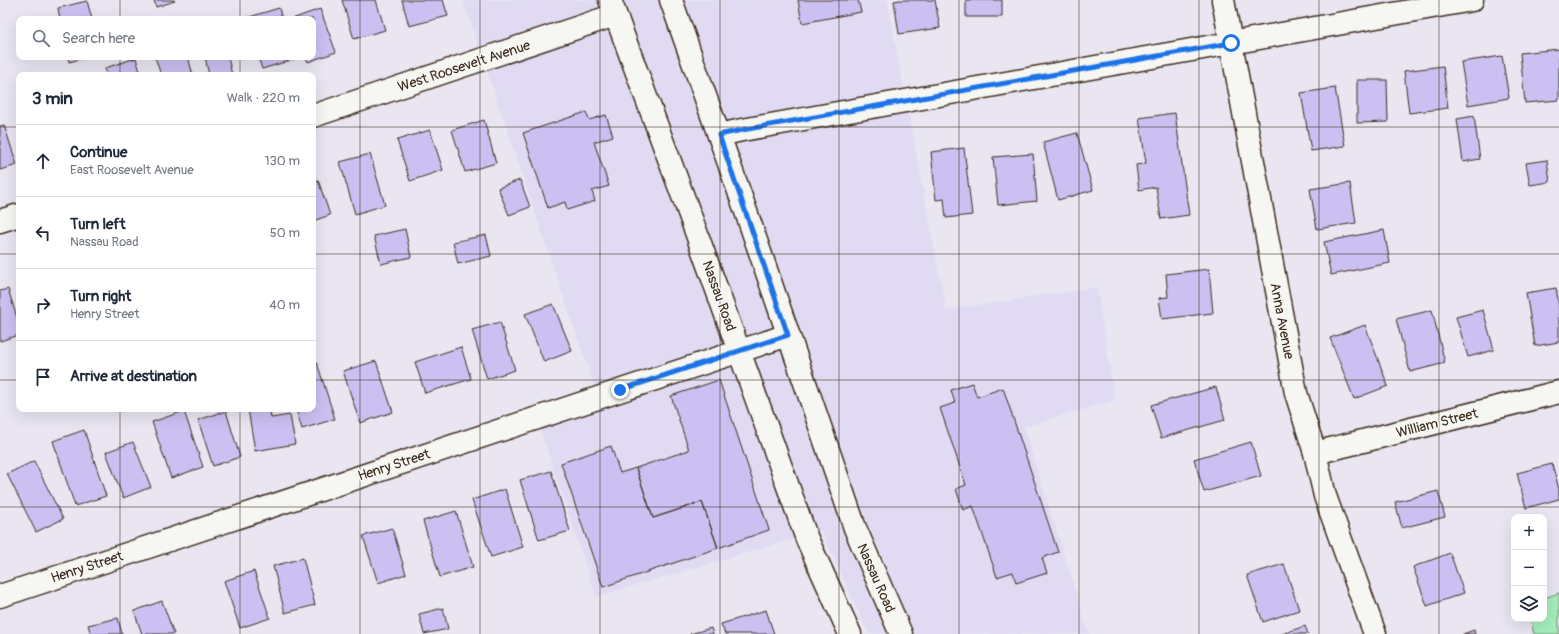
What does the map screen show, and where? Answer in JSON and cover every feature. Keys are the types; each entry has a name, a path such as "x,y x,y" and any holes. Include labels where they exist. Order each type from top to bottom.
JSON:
{"street":[{"name":"Nassau Road","path":"671,0 854,528 901,634"},
{"name":"Anna Avenue","path":"1223,0 1296,393 1315,454 1325,496 1375,634"},
{"path":"719,135 1472,0"},
{"name":"Nassau Road","path":"612,8 807,539 850,634"},
{"name":"West Roosevelt Avenue","path":"316,115 612,8"},
{"path":"0,221 16,216"},
{"name":"Henry Street","path":"0,596 788,335"},
{"name":"William Street","path":"1315,454 1559,392"}],"shaded area":[{"path":"463,0 887,0 946,310 1097,287 1115,400 1024,427 1089,634 869,634 821,531 596,597 537,420 598,398"}],"green space":[{"path":"1559,593 1559,634 1534,634 1531,622 1547,622 1547,597"}],"building":[{"path":"154,0 174,0 175,1 156,7"},
{"path":"342,0 376,0 385,30 354,39"},
{"path":"402,0 443,0 448,16 409,26"},
{"path":"798,0 858,0 861,12 802,23"},
{"path":"935,0 940,28 899,34 894,1"},
{"path":"966,0 1002,0 1002,17 966,17"},
{"path":"87,1 91,16 59,16 58,8"},
{"path":"279,8 281,16 253,16"},
{"path":"320,9 336,52 316,59 316,16 300,16"},
{"path":"1559,49 1559,100 1525,103 1520,53"},
{"path":"1502,56 1509,98 1468,105 1461,62"},
{"path":"130,60 137,60 140,72 106,72 105,68"},
{"path":"156,60 189,60 192,72 160,72"},
{"path":"206,60 229,60 231,72 208,72"},
{"path":"259,60 292,60 262,69"},
{"path":"1443,66 1448,108 1409,113 1404,71"},
{"path":"1357,80 1387,80 1388,122 1357,123"},
{"path":"1335,88 1345,146 1311,151 1301,93"},
{"path":"586,112 589,120 606,115 613,136 594,142 609,186 592,191 595,201 567,210 565,202 548,208 523,133"},
{"path":"1175,113 1189,215 1161,219 1156,187 1139,190 1136,165 1146,163 1139,118"},
{"path":"1474,116 1480,159 1463,162 1457,119"},
{"path":"484,120 496,163 465,172 452,130"},
{"path":"4,125 16,165 0,170 0,126"},
{"path":"430,130 443,170 410,181 397,140"},
{"path":"1077,133 1093,190 1058,200 1043,142"},
{"path":"964,148 972,215 946,218 944,199 936,200 931,152"},
{"path":"370,154 385,205 355,214 340,162"},
{"path":"1033,154 1037,201 998,205 993,157"},
{"path":"1547,160 1550,182 1530,185 1526,163"},
{"path":"316,180 318,180 330,215 316,220"},
{"path":"520,180 530,207 509,215 498,188"},
{"path":"1350,183 1356,223 1317,229 1310,189"},
{"path":"405,229 411,257 381,264 374,236"},
{"path":"1384,230 1390,263 1331,275 1324,242"},
{"path":"486,235 491,256 458,264 453,242"},
{"path":"1209,269 1213,313 1162,319 1159,298 1168,297 1166,274"},
{"path":"1556,288 1559,306 1559,342 1535,346 1526,293"},
{"path":"8,289 16,314 16,336 0,341 0,291"},
{"path":"553,304 572,351 544,362 525,314"},
{"path":"1432,310 1445,363 1410,372 1396,319"},
{"path":"1483,310 1494,350 1468,357 1456,317"},
{"path":"500,322 515,370 487,379 472,330"},
{"path":"1365,325 1388,386 1354,399 1330,338"},
{"path":"461,347 471,379 425,393 415,362"},
{"path":"376,361 393,412 360,423 343,371"},
{"path":"316,363 335,419 302,429 297,412 316,412"},
{"path":"719,380 769,530 718,548 702,502 653,518 636,468 689,450 671,396"},
{"path":"972,383 977,397 1003,388 1058,552 1042,558 1047,573 1016,583 1013,572 997,577 973,506 963,510 956,489 966,485 940,408 955,403 951,390"},
{"path":"1216,387 1225,420 1161,438 1151,405"},
{"path":"184,412 203,467 171,478 152,422"},
{"path":"226,412 240,457 213,466 198,420"},
{"path":"248,412 270,412 271,418 290,415 295,444 255,451"},
{"path":"84,430 106,496 75,506 53,441"},
{"path":"133,442 151,487 123,498 106,452"},
{"path":"1251,442 1261,476 1204,492 1194,459"},
{"path":"611,446 620,473 636,468 653,518 702,502 718,548 603,587 561,463"},
{"path":"34,461 63,519 36,532 7,474"},
{"path":"1552,464 1559,489 1559,499 1526,508 1517,473"},
{"path":"551,471 570,531 539,540 520,480"},
{"path":"505,489 523,547 491,557 472,500"},
{"path":"1438,491 1445,517 1402,528 1395,502"},
{"path":"456,511 473,567 440,577 423,521"},
{"path":"392,528 406,574 378,583 363,536"},
{"path":"1450,553 1464,593 1427,606 1413,567"},
{"path":"303,558 315,605 285,613 273,566"},
{"path":"1284,564 1299,610 1263,622 1247,575"},
{"path":"254,571 270,618 240,628 224,581"},
{"path":"162,601 174,634 142,634 134,611"},
{"path":"443,608 448,629 424,634 419,614"},
{"path":"766,610 774,634 725,634 721,624"},
{"path":"118,618 122,634 91,634 88,625"},
{"path":"1305,626 1308,634 1282,634"},
{"path":"711,628 713,634 690,634"},
{"path":"1474,630 1475,634 1463,634"}],"route":[{"path":"620,390 788,335 719,135 1231,43"}]}
